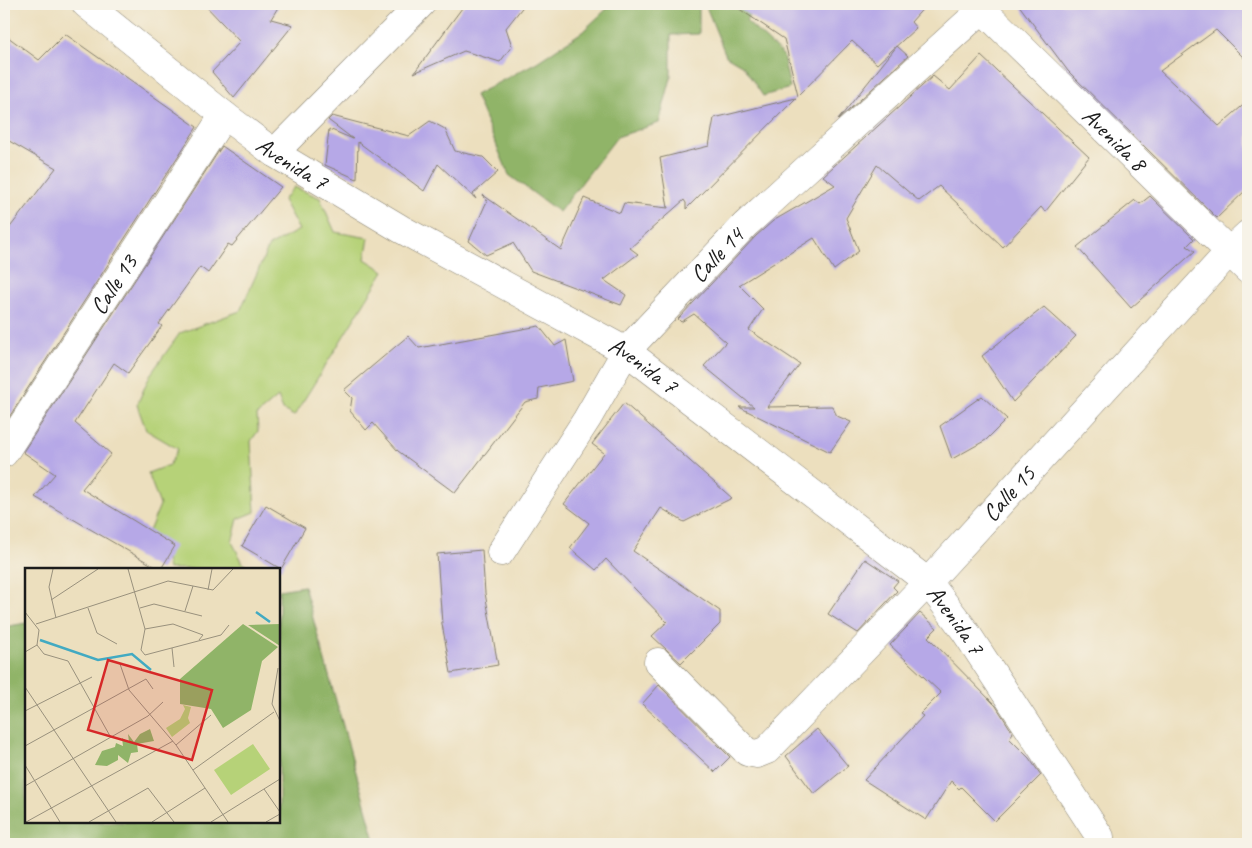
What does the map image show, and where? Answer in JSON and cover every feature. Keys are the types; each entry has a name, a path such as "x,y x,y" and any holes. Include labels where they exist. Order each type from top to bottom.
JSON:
{"street":[{"name":"Avenida 7","path":"86,4 274,153 400,229 626,351 928,582 965,631 1100,837"},
{"path":"274,153 421,4"},
{"name":"Avenida 8","path":"985,7 1242,252"},
{"name":"Calle 14","path":"501,552 587,419 626,351 745,225 985,7"},
{"name":"Calle 13","path":"4,453 224,115"},
{"name":"Calle 15","path":"658,662 747,752 757,754 767,750 1242,252"}],"green space":[{"path":"612,4 699,4 699,34 671,35 671,78 659,123 617,137 559,212 509,175 475,95 537,62 582,32"},
{"path":"705,4 755,4 746,21 783,55 790,88 763,96 743,66 726,56"},
{"path":"294,187 320,198 335,232 369,238 365,259 384,271 294,416 283,410 278,397 257,415 258,431 251,441 255,512 238,519 232,542 243,563 249,568 168,568 165,554 147,536 160,505 148,473 169,465 178,449 146,430 137,405 150,375 180,333 240,311 269,246 299,230 283,200"},
{"path":"304,586 376,844 4,844 4,627 25,623 25,823 280,823 280,590"}],"building":[{"path":"204,4 280,4 271,19 293,25 234,98 212,72 240,42"},
{"path":"465,4 525,4 506,28 512,46 500,62 464,51 414,73"},
{"path":"732,4 927,4 911,22 916,28 877,64 852,41 798,96 784,39"},
{"path":"1018,4 1248,4 1248,62 1216,30 1160,71 1219,126 1248,101 1248,188 1217,218 1068,71"},
{"path":"4,34 39,60 65,34 197,127 4,425 4,235 56,168 4,138"},
{"path":"897,46 908,56 838,120"},
{"path":"981,56 1089,157 1045,212 1041,207 1003,247 939,186 919,201 877,165 846,218 859,251 834,270 814,238 739,285 763,309 749,330 800,364 767,407 832,406 837,416 851,422 830,452 739,407 754,407 704,366 726,342 694,314 681,322 678,319 756,236 773,221 835,185 823,176 933,76 950,90"},
{"path":"796,98 686,209 684,200 630,248 638,254 604,280 626,295 621,305 531,271 513,243 486,255 469,241 487,201 483,195 561,250 584,198 620,213 624,203 668,208 660,158 709,146 714,118"},
{"path":"332,116 409,136 430,121 445,129 455,151 483,157 498,172 473,194 476,199 438,164 424,191 358,142 357,179 325,165 329,129 353,139 328,120"},
{"path":"222,146 281,187 232,246 228,244 208,273 200,267 159,324 162,326 128,373 114,363 75,423 111,454 82,489 175,546 162,568 157,568 35,497 55,474 23,452"},
{"path":"1150,196 1194,239 1187,246 1195,251 1131,308 1077,247 1135,200 1140,204"},
{"path":"1044,307 1076,336 1013,402 982,356"},
{"path":"539,326 555,346 566,340 573,381 539,388 538,399 525,402 455,493 398,451 373,423 366,430 350,411 352,398 344,390 408,336 419,348"},
{"path":"982,396 1007,419 986,440 952,459 940,426"},
{"path":"624,403 732,498 684,522 661,508 633,551 720,611 720,624 681,663 652,636 667,622 606,559 596,570 570,548 589,523 564,504 604,453 592,444"},
{"path":"266,505 305,528 281,569 242,546"},
{"path":"482,550 485,593 498,665 451,673 442,624 437,554"},
{"path":"865,559 898,581 893,587 897,591 858,633 828,614"},
{"path":"920,613 937,628 928,637 996,706 1013,733 1009,738 1029,758 1041,775 995,821 961,787 959,789 951,781 926,820 864,780 923,716 920,714 941,693 890,645"},
{"path":"659,685 730,757 715,772 642,704"},
{"path":"817,729 848,766 814,794 786,756"}]}
